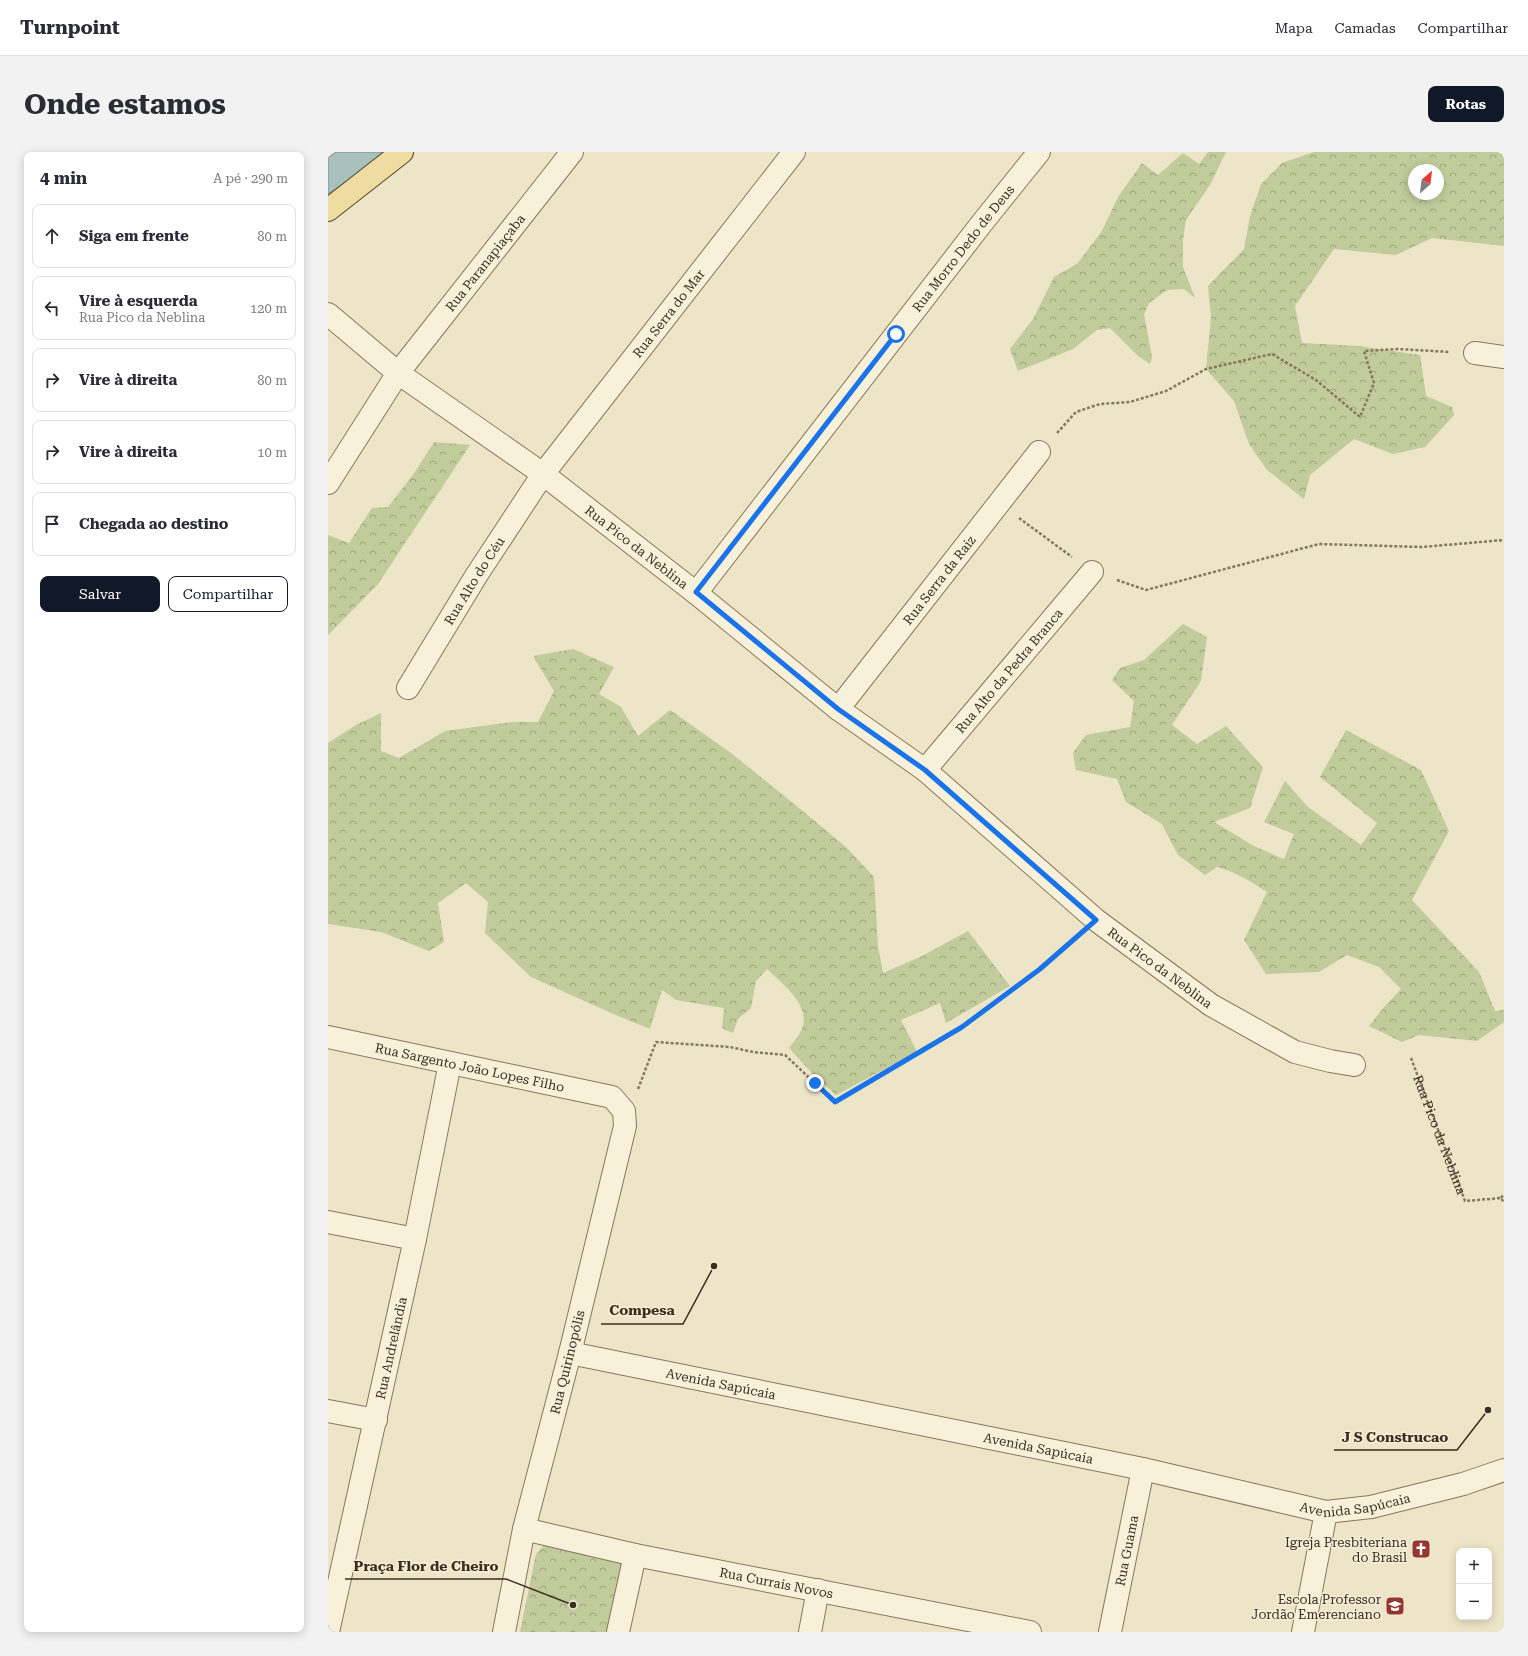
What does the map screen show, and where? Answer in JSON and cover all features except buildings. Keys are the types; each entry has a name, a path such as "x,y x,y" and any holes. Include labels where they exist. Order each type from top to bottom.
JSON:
{"main road":[{"path":"328,210 402,152"}],"street":[{"name":"Rua Paranapiaçaba","path":"328,483 398,372 572,152"},
{"name":"Rua Serra do Mar","path":"543,474 794,152"},
{"name":"Rua Morro Dedo de Deus","path":"696,592 982,223 1040,152"},
{"name":"Rua Pico da Neblina","path":"328,314 398,372 543,474 696,592 838,709 925,770 1096,920 1211,1005 1295,1052 1330,1062 1354,1065"},
{"path":"1475,353 1504,358"},
{"name":"Rua Serra da Raiz","path":"838,709 1040,452"},
{"name":"Rua Alto do Céu","path":"408,688 476,576 543,474"},
{"name":"Rua Alto da Pedra Branca","path":"925,770 1092,572"},
{"name":"Rua Sargento João Lopes Filho","path":"328,1037 612,1097"},
{"name":"Rua Andrelândia","path":"328,1632 415,1239 450,1063"},
{"name":"Rua Quirinopólis","path":"504,1632 524,1529 570,1353 625,1126 624,1111 612,1097"},
{"path":"328,1222 415,1239"},
{"name":"Avenida Sapúcaia","path":"570,1353 1143,1469 1326,1512 1372,1507 1463,1484 1504,1470"},
{"path":"328,1410 376,1420"},
{"name":"Rua Guama","path":"1110,1632 1143,1469"},
{"path":"1303,1632 1326,1512"},
{"name":"Rua Currais Novos","path":"524,1529 635,1555 818,1590 995,1629 1030,1632"},
{"path":"618,1632 635,1555"},
{"path":"810,1632 818,1590"}],"path":[{"path":"1040,452 1076,412 1100,404 1130,402 1166,392 1206,369 1272,354 1316,380 1360,417 1374,383 1364,352 1398,349 1475,353"},
{"path":"1000,504 1092,572 1146,590 1319,544 1422,547 1504,540"},
{"path":"612,1097 636,1096 656,1042 730,1047 753,1052 785,1055 835,1102 962,1027 1040,969 1096,920"},
{"name":"Rua Pico da Neblina","path":"1411,1058 1465,1201 1501,1198"},
{"path":"1504,1194 1501,1198 1504,1203"}],"green space":[{"path":"1208,152 1226,152 1210,185 1186,220 1183,240 1183,267 1195,298 1184,289 1167,290 1149,303 1144,314 1152,357 1150,364 1138,356 1110,328 1097,330 1073,349 1018,371 1010,349 1033,319 1054,277 1077,264 1102,231 1118,197 1142,163 1158,175 1183,153 1199,164"},
{"path":"1314,152 1504,152 1504,246 1432,238 1396,255 1334,249 1295,306 1302,343 1359,346 1420,355 1426,396 1452,407 1454,415 1425,447 1393,454 1354,439 1310,475 1304,499 1267,470 1249,444 1234,401 1206,369 1211,317 1208,286 1244,249 1250,216 1261,184 1282,163"},
{"path":"434,442 470,445 378,584 328,635 328,535 349,543 372,508 388,507 415,472"},
{"path":"1183,624 1207,637 1201,681 1172,725 1197,744 1226,726 1263,767 1250,808 1214,822 1254,846 1284,859 1294,834 1264,822 1285,781 1308,807 1361,845 1377,823 1320,777 1346,730 1421,770 1449,831 1412,900 1479,972 1495,1011 1504,1010 1504,1022 1477,1041 1419,1035 1402,1042 1369,1026 1401,989 1379,967 1347,955 1319,972 1266,974 1244,940 1267,892 1237,874 1217,867 1205,875 1178,855 1162,824 1126,802 1117,779 1076,770 1073,753 1086,735 1130,727 1134,701 1112,680 1120,668 1144,660"},
{"path":"573,649 614,667 599,694 621,707 638,736 670,710 731,753 846,847 874,877 878,946 883,973 920,957 968,931 1010,986 946,1023 940,1003 901,1020 917,1052 836,1095 813,1074 789,1048 800,1033 804,1023 803,1014 795,997 767,969 756,981 751,1008 738,1019 733,1033 722,1028 724,1008 676,1000 662,990 650,1029 531,977 485,933 488,902 466,883 438,903 444,942 429,951 381,932 328,924 328,743 356,725 381,713 381,751 399,758 445,731 512,722 538,722 554,691 533,656"},
{"path":"545,1544 623,1561 615,1632 520,1632 536,1554"}],"water":[{"path":"336,152 384,152 366,168 328,194 328,158"}],"place":[{"name":"Compesa","path":"714,1266"},
{"name":"J S Construcao","path":"1488,1410"},
{"name":"Igreja Presbiteriana do Brasil","path":"1421,1549"},
{"name":"Praça Flor de Cheiro","path":"573,1605"},
{"name":"Escola Professor Jordão Emerenciano","path":"1395,1606"}],"route":[{"path":"815,1083 835,1102 962,1027 1040,969 1096,920 925,770 838,709 696,592 896,334"}]}
